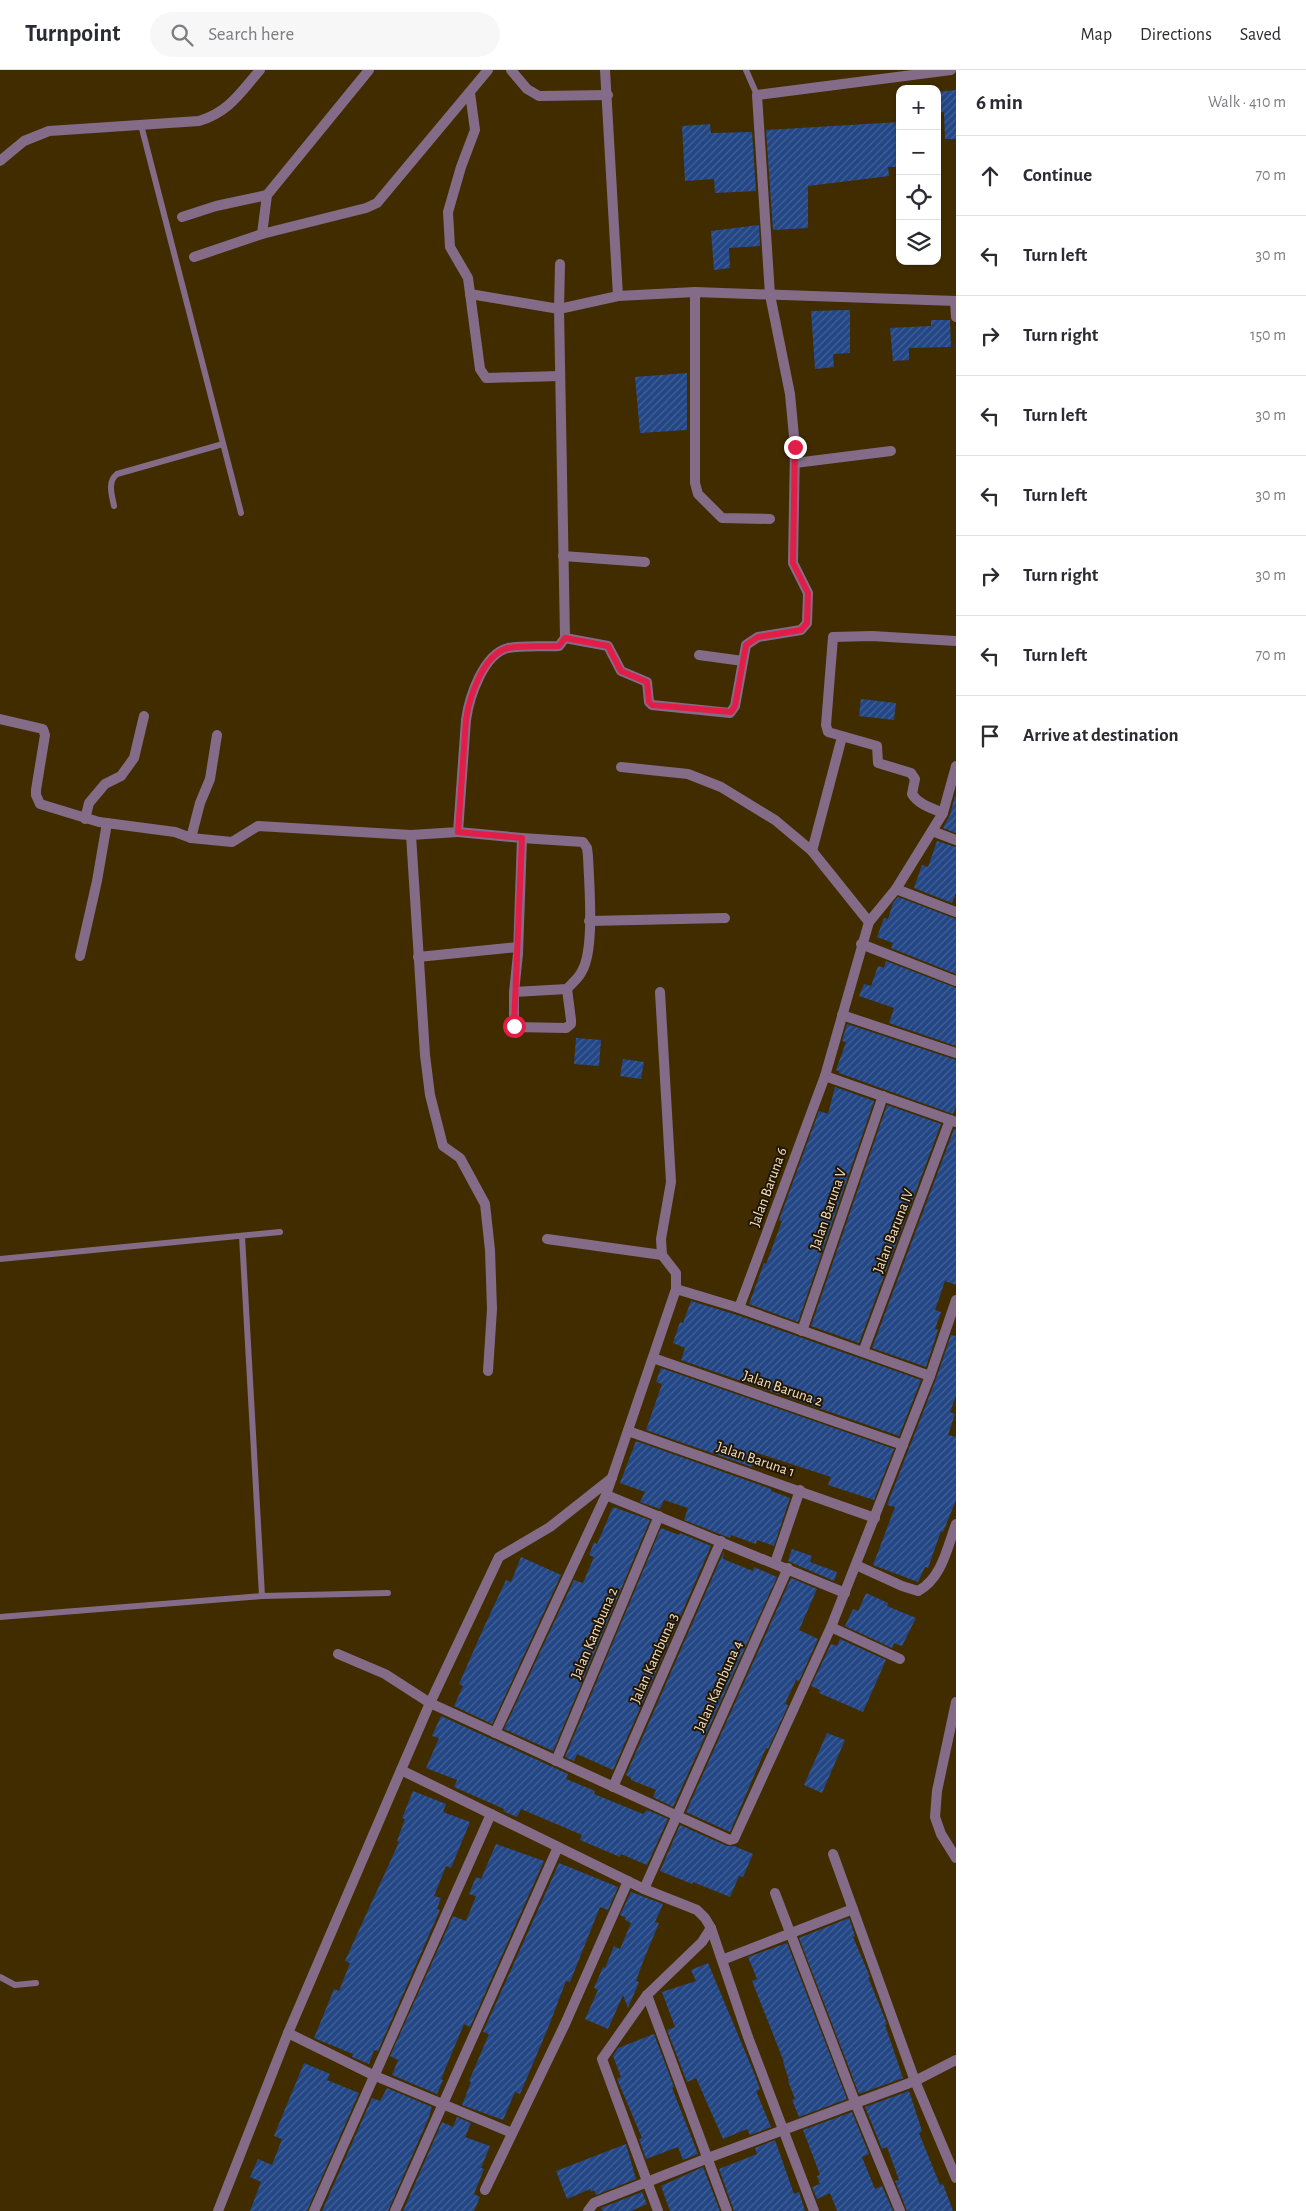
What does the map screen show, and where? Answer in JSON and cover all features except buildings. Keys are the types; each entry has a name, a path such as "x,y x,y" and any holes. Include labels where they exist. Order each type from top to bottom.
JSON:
{"street":[{"path":"0,161 24,141 49,131 199,121 214,116 227,107 260,70"},
{"path":"262,234 268,195 369,70"},
{"path":"194,257 262,234 366,208 377,203 488,70"},
{"path":"511,70 527,89 539,96 608,95"},
{"path":"605,70 608,95 618,296"},
{"path":"565,638 608,646 621,671 647,682 649,702 652,705 731,712 735,706 746,645 752,640 801,630 807,623 808,593 793,563 795,463 790,394 770,295 757,95 951,70"},
{"path":"470,93 475,130 461,167 448,212 450,247 468,278 480,370 486,378 560,376"},
{"path":"182,217 216,206 268,195"},
{"path":"458,832 466,720 468,704 476,682 494,657 508,648 559,646 565,638 559,309 560,264"},
{"path":"470,294 559,309 618,296 695,292 956,300 956,317"},
{"path":"695,292 695,483 698,494 722,518 770,519"},
{"path":"795,463 891,450"},
{"path":"563,556 645,562"},
{"path":"943,813 918,802 914,798 912,794 915,779 911,773 878,763 875,745 828,732 826,726 833,637 881,636 956,640"},
{"path":"699,655 743,661"},
{"path":"85,818 89,803 105,784 121,776 134,758 144,716"},
{"path":"0,719 43,729 45,734 36,790 38,800 44,806 107,823 176,832 191,838 232,842 258,826 410,835 458,832 583,842 586,844 588,856 589,921 587,961 582,973 567,989 514,992"},
{"path":"191,838 200,803 210,779 217,735"},
{"path":"812,851 842,737"},
{"path":"621,767 688,774 721,787 775,820 812,851 869,922"},
{"name":"Jalan Baruna 6","path":"739,1308 825,1076 861,944 869,922 896,889 943,813 956,768"},
{"path":"80,956 97,881 107,823"},
{"path":"932,831 956,840"},
{"path":"410,835 430,1095 442,1146 460,1158 485,1204 490,1250 492,1309 488,1371"},
{"path":"522,838 518,947 514,992 515,1028 566,1028 571,1024 572,1020 567,989"},
{"path":"896,889 956,912"},
{"path":"589,921 726,918"},
{"path":"861,944 956,981"},
{"path":"418,957 518,947"},
{"path":"495,1733 606,1495 676,1289 676,1271 662,1255 661,1239 672,1182 660,992"},
{"path":"842,1015 956,1054"},
{"path":"825,1076 953,1121"},
{"name":"Jalan Baruna V","path":"802,1331 883,1096"},
{"name":"Jalan Baruna IV","path":"863,1352 953,1121"},
{"path":"547,1239 662,1255"},
{"path":"676,1289 739,1308 930,1376"},
{"path":"338,1654 385,1674 430,1703 676,1816 730,1840 734,1839 831,1627 930,1376 952,1327 956,1300"},
{"name":"Jalan Baruna 2","path":"653,1358 903,1445"},
{"name":"Jalan Baruna 1","path":"628,1431 800,1490 874,1518"},
{"path":"218,2211 288,2034 401,1770 430,1703 499,1558 550,1527 612,1478"},
{"path":"775,1563 800,1490"},
{"path":"606,1495 788,1568 845,1593"},
{"name":"Jalan Kambuna 2","path":"556,1761 659,1516"},
{"path":"856,1565 902,1586 918,1591 928,1586 938,1572 956,1524"},
{"name":"Jalan Kambuna 3","path":"613,1787 721,1541"},
{"name":"Jalan Kambuna 4","path":"644,1889 788,1568"},
{"path":"831,1627 900,1659"},
{"path":"955,1707 937,1791 935,1818 941,1834 956,1858"},
{"path":"401,1770 644,1889 696,1910 705,1918 711,1928 748,2037 814,2211"},
{"path":"314,2211 491,1814"},
{"path":"395,2211 558,1847"},
{"path":"833,1854 915,2080 956,2178"},
{"path":"485,2190 565,2024 628,1881"},
{"path":"775,1894 855,2102 900,2211"},
{"path":"722,1960 853,1908"},
{"path":"658,2211 602,2059 647,1995 702,1942 711,1928"},
{"path":"647,1995 728,2211"},
{"path":"288,2034 373,2075 441,2105 512,2133"},
{"path":"588,2211 594,2203 915,2080 956,2060"}],"lane":[{"path":"746,70 757,95"},
{"path":"141,125 241,513"},
{"path":"114,506 110,484 112,477 117,474 223,444"},
{"path":"0,1259 280,1232"},
{"path":"242,1236 262,1596"},
{"path":"0,1616 262,1596 388,1593"},
{"path":"0,1978 16,1985 36,1983"}],"route":[{"path":"514,1026 522,838 458,832 466,720 468,704 476,682 494,657 508,648 561,646 565,638 608,646 621,671 647,682 649,702 652,705 730,713 735,706 746,645 758,637 801,630 807,623 808,593 793,563 795,447"}]}
